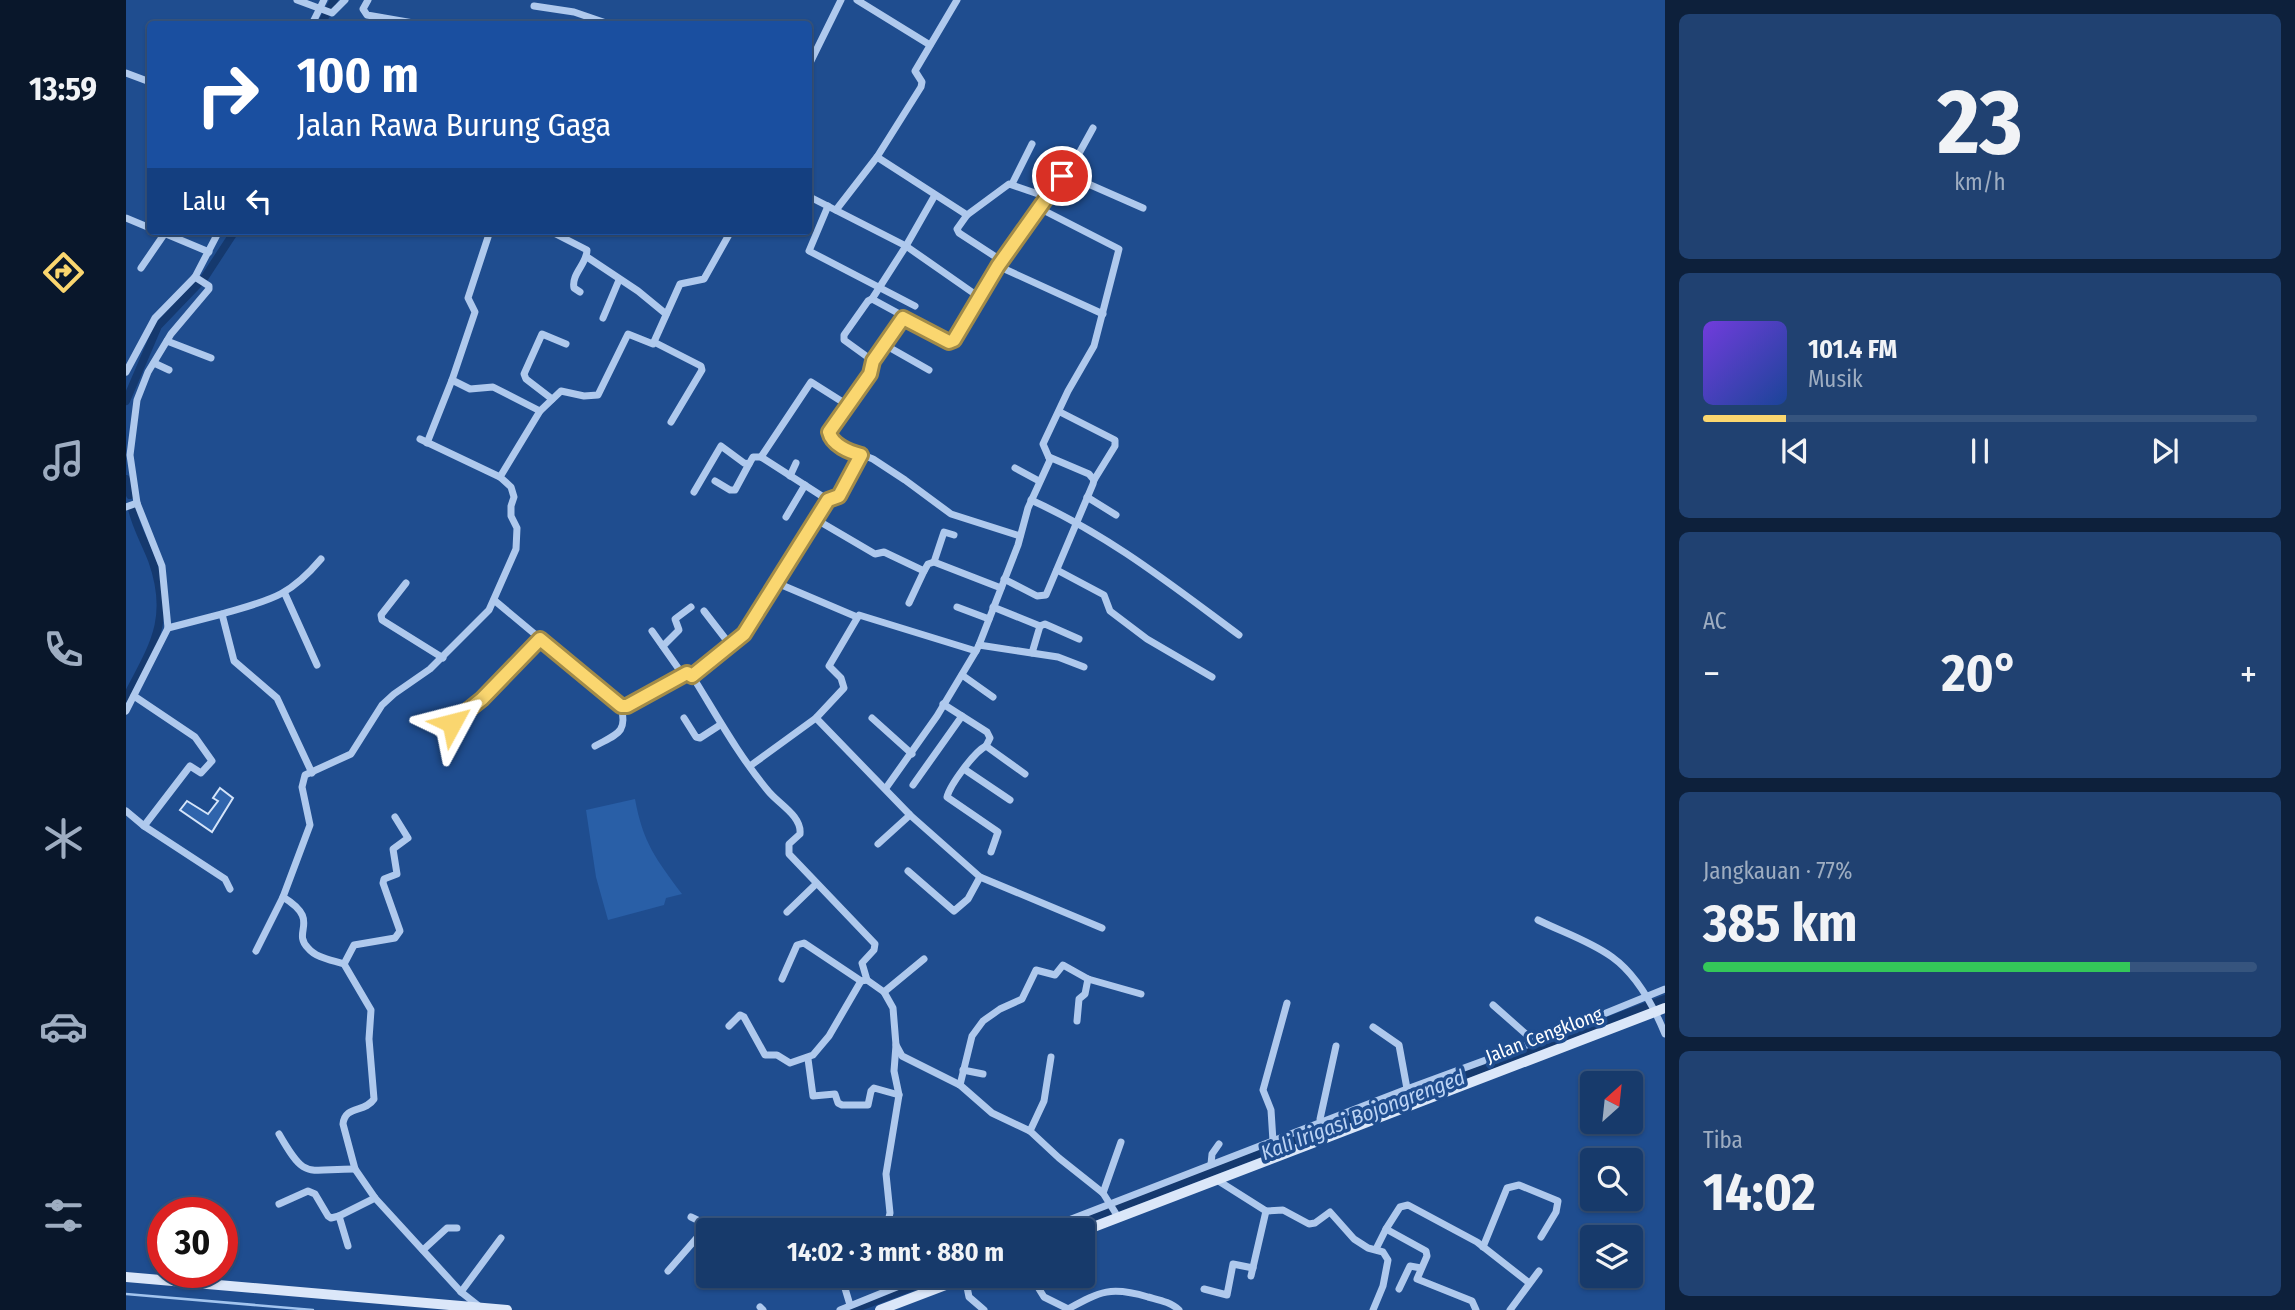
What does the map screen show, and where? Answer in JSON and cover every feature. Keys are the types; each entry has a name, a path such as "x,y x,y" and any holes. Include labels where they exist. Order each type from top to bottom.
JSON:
{"main road":[{"name":"Jalan Cengklong","path":"1095,1226 1216,1179 1277,1148 1326,1137 1518,1056 1655,1005"},
{"path":"126,1278 508,1310"},
{"path":"880,1310 922,1288"}],"street":[{"path":"297,0 321,5 332,13 345,0"},
{"path":"368,0 363,9 367,15 402,21"},
{"path":"812,59 841,0"},
{"path":"857,0 930,46"},
{"path":"836,210 877,157 921,87 922,82 915,71 957,0"},
{"path":"313,21 321,5"},
{"path":"534,6 574,12 600,21"},
{"path":"126,73 147,81"},
{"path":"1066,177 1093,128"},
{"path":"1012,184 1031,144"},
{"path":"877,157 967,215"},
{"path":"872,299 951,342 1000,264 1061,176 1143,208"},
{"path":"1047,197 1006,184 967,215 957,229 1000,264 1103,314"},
{"path":"873,361 844,340 844,335 872,299 936,195"},
{"path":"812,198 906,246 979,297"},
{"path":"828,206 809,251 915,306"},
{"path":"1039,208 1119,247 1094,346 1068,391 1043,444 1049,457 1089,474 1094,480"},
{"path":"126,218 147,227"},
{"path":"141,268 160,235"},
{"path":"169,235 209,252"},
{"path":"126,372 155,318 200,280 217,235"},
{"path":"256,951 283,897 310,825 302,787 305,775 351,754 382,705 443,658 489,610 516,549 517,528 511,516 514,496 511,487 500,477 423,441 452,380 475,312 468,298 489,235"},
{"path":"558,235 586,248 586,257 573,282 574,288 580,292"},
{"path":"654,342 680,284 704,279 729,235"},
{"path":"586,257 638,290 666,314"},
{"path":"126,711 168,628 162,566 137,503 128,455 137,400 167,341 207,293 209,286 200,280"},
{"path":"603,318 619,280"},
{"path":"903,318 873,361 870,374 849,407 830,429 829,436 841,446 873,459 951,514 1020,536"},
{"path":"552,399 526,379 524,374 542,334 566,344"},
{"path":"500,477 540,411 561,391 584,396 598,395 628,334 649,344 654,342 701,366 702,370 671,422"},
{"path":"167,341 211,358"},
{"path":"885,345 929,370"},
{"path":"154,363 169,370"},
{"path":"452,380 470,389 494,387 540,411"},
{"path":"761,457 811,382 849,407"},
{"path":"1004,579 1042,597 1048,592 1094,480 1115,446 1115,440 1060,412"},
{"path":"694,492 721,446 748,464"},
{"path":"621,706 627,706 688,676 744,634 828,500 839,496 861,455"},
{"path":"715,481 733,491 753,457 761,457 828,500"},
{"path":"886,788 912,754 978,648 1049,457"},
{"path":"790,476 796,463"},
{"path":"1016,468 1039,481"},
{"path":"786,517 805,485"},
{"path":"1087,497 1116,515"},
{"path":"1031,500 1076,520 1140,561 1239,635"},
{"path":"126,507 137,503"},
{"path":"817,520 875,554 884,552 924,571"},
{"path":"934,562 944,533 954,535"},
{"path":"168,628 285,594 321,559"},
{"path":"909,603 928,564 934,562 1001,588"},
{"path":"1057,569 1104,595 1110,611 1147,639 1212,677"},
{"path":"406,583 381,615 382,620 443,658"},
{"path":"777,583 857,617"},
{"path":"285,594 317,665"},
{"path":"494,600 621,706 625,722 623,728 595,746"},
{"path":"663,646 677,634 677,617 691,607"},
{"path":"957,607 989,619"},
{"path":"993,607 1040,626 1045,624 1079,639"},
{"path":"704,611 731,646"},
{"path":"222,614 234,661 277,698 312,773"},
{"path":"750,766 816,718 844,688 841,678 829,666 857,617 863,614 978,648 1058,657 1084,667"},
{"path":"1032,653 1040,626"},
{"path":"652,631 688,676 771,795 799,824 800,834 789,844 789,854 875,944 874,950 862,963 864,980 829,1036 808,1059 790,1063 777,1055 765,1055 744,1017 737,1017 729,1026"},
{"path":"438,733 482,699 540,639"},
{"path":"962,675 993,697"},
{"path":"134,696 195,737 212,761 201,773 190,766 144,827"},
{"path":"943,704 987,732 990,738 964,769 947,797 998,832 991,852"},
{"path":"913,785 962,716"},
{"path":"684,718 696,737 700,738 720,725"},
{"path":"816,718 909,815 980,877 1102,928"},
{"path":"872,718 912,754"},
{"path":"986,746 1025,774"},
{"path":"964,769 1010,800"},
{"path":"126,811 144,827 225,879 230,889"},
{"path":"878,844 909,815"},
{"path":"344,964 354,945 395,939 400,931 383,883 384,879 397,874 393,849 408,838 395,817"},
{"path":"908,871 954,911 968,899 980,877"},
{"path":"787,912 816,884"},
{"path":"283,897 303,912 305,921 302,939 306,948 317,955 344,964 371,1010 369,1039 374,1099 369,1106 348,1111 343,1124 355,1169 375,1198 461,1292 480,1307"},
{"path":"1538,920 1612,957 1655,1005 1665,1034"},
{"path":"782,979 797,945 804,943 884,992 893,1008 896,1045 894,1071 899,1096 886,1174 889,1218"},
{"path":"884,992 924,959"},
{"path":"960,1085 972,1036 983,1021 1022,999 1036,970 1055,975 1063,965 1088,979 1141,994"},
{"path":"1077,1021 1079,999 1085,994 1088,979"},
{"path":"1074,1218 1211,1164 1277,1148 1320,1123 1407,1091 1518,1056 1535,1042 1655,1005 1665,989"},
{"path":"1277,1148 1271,1110 1263,1090 1287,1003"},
{"path":"1493,1005 1535,1042"},
{"path":"1373,1027 1399,1045 1410,1103"},
{"path":"896,1045 902,1056 916,1065 960,1085 992,1113 1030,1131 1103,1193 1118,1216"},
{"path":"1326,1137 1320,1123 1336,1046"},
{"path":"1030,1131 1044,1101 1051,1057"},
{"path":"808,1059 813,1096 835,1094 838,1103 842,1105 868,1105 870,1091 874,1088 899,1096"},
{"path":"963,1070 983,1074"},
{"path":"279,1134 301,1167 310,1171 355,1169"},
{"path":"1103,1193 1121,1142"},
{"path":"1211,1164 1212,1154 1219,1144"},
{"path":"1216,1179 1266,1211 1283,1210 1309,1224 1315,1223 1330,1212 1354,1239 1383,1252 1388,1260 1383,1286 1373,1310"},
{"path":"1483,1247 1507,1188 1513,1186 1519,1185 1558,1201 1556,1212 1541,1237"},
{"path":"279,1204 308,1191 315,1194 331,1218 375,1198"},
{"path":"1376,1249 1400,1207 1408,1205 1445,1223 1483,1247 1528,1282"},
{"path":"1204,1289 1227,1295 1231,1266 1237,1263 1252,1272 1266,1211"},
{"path":"339,1216 348,1246"},
{"path":"691,1217 696,1219"},
{"path":"423,1250 447,1228 457,1228"},
{"path":"1386,1229 1423,1248 1427,1255 1417,1276 1419,1280 1472,1301 1476,1310"},
{"path":"461,1292 501,1238"},
{"path":"667,1271 696,1238"},
{"path":"1398,1289 1410,1266 1422,1268"},
{"path":"1510,1310 1528,1282 1539,1271"},
{"path":"845,1288 850,1305"},
{"path":"840,1310 894,1288"},
{"path":"968,1288 969,1297 984,1310"},
{"path":"1038,1288 1044,1297 1068,1309 1098,1292 1126,1290 1168,1303 1179,1310"}],"shaded area":[{"path":"635,799 642,827 652,850 682,894 666,898 664,905 608,920 596,877 586,810"}],"building":[{"path":"220,788 233,798 212,832 180,810 187,801 208,814 218,801 213,798"}],"waterway":[{"path":"323,21 334,0"},
{"path":"126,401 158,326 205,277 232,235"},
{"path":"126,479 130,495"},
{"path":"126,698 152,647 157,632 161,599 152,560 132,509"},
{"name":"Kali Irigasi Bojongrenged","path":"1091,1218 1665,999"},
{"name":"Kali Irigasi Bojongrenged","path":"852,1310 910,1288"},
{"path":"126,1294 313,1310"}],"route":[{"path":"452,723 482,699 540,639 621,706 627,706 687,673 692,676 731,646 744,634 754,619 783,568 828,500 839,496 861,455 847,450 831,439 829,432 849,407 870,374 873,361 903,318 949,342 954,340 998,266 1062,176"}]}
